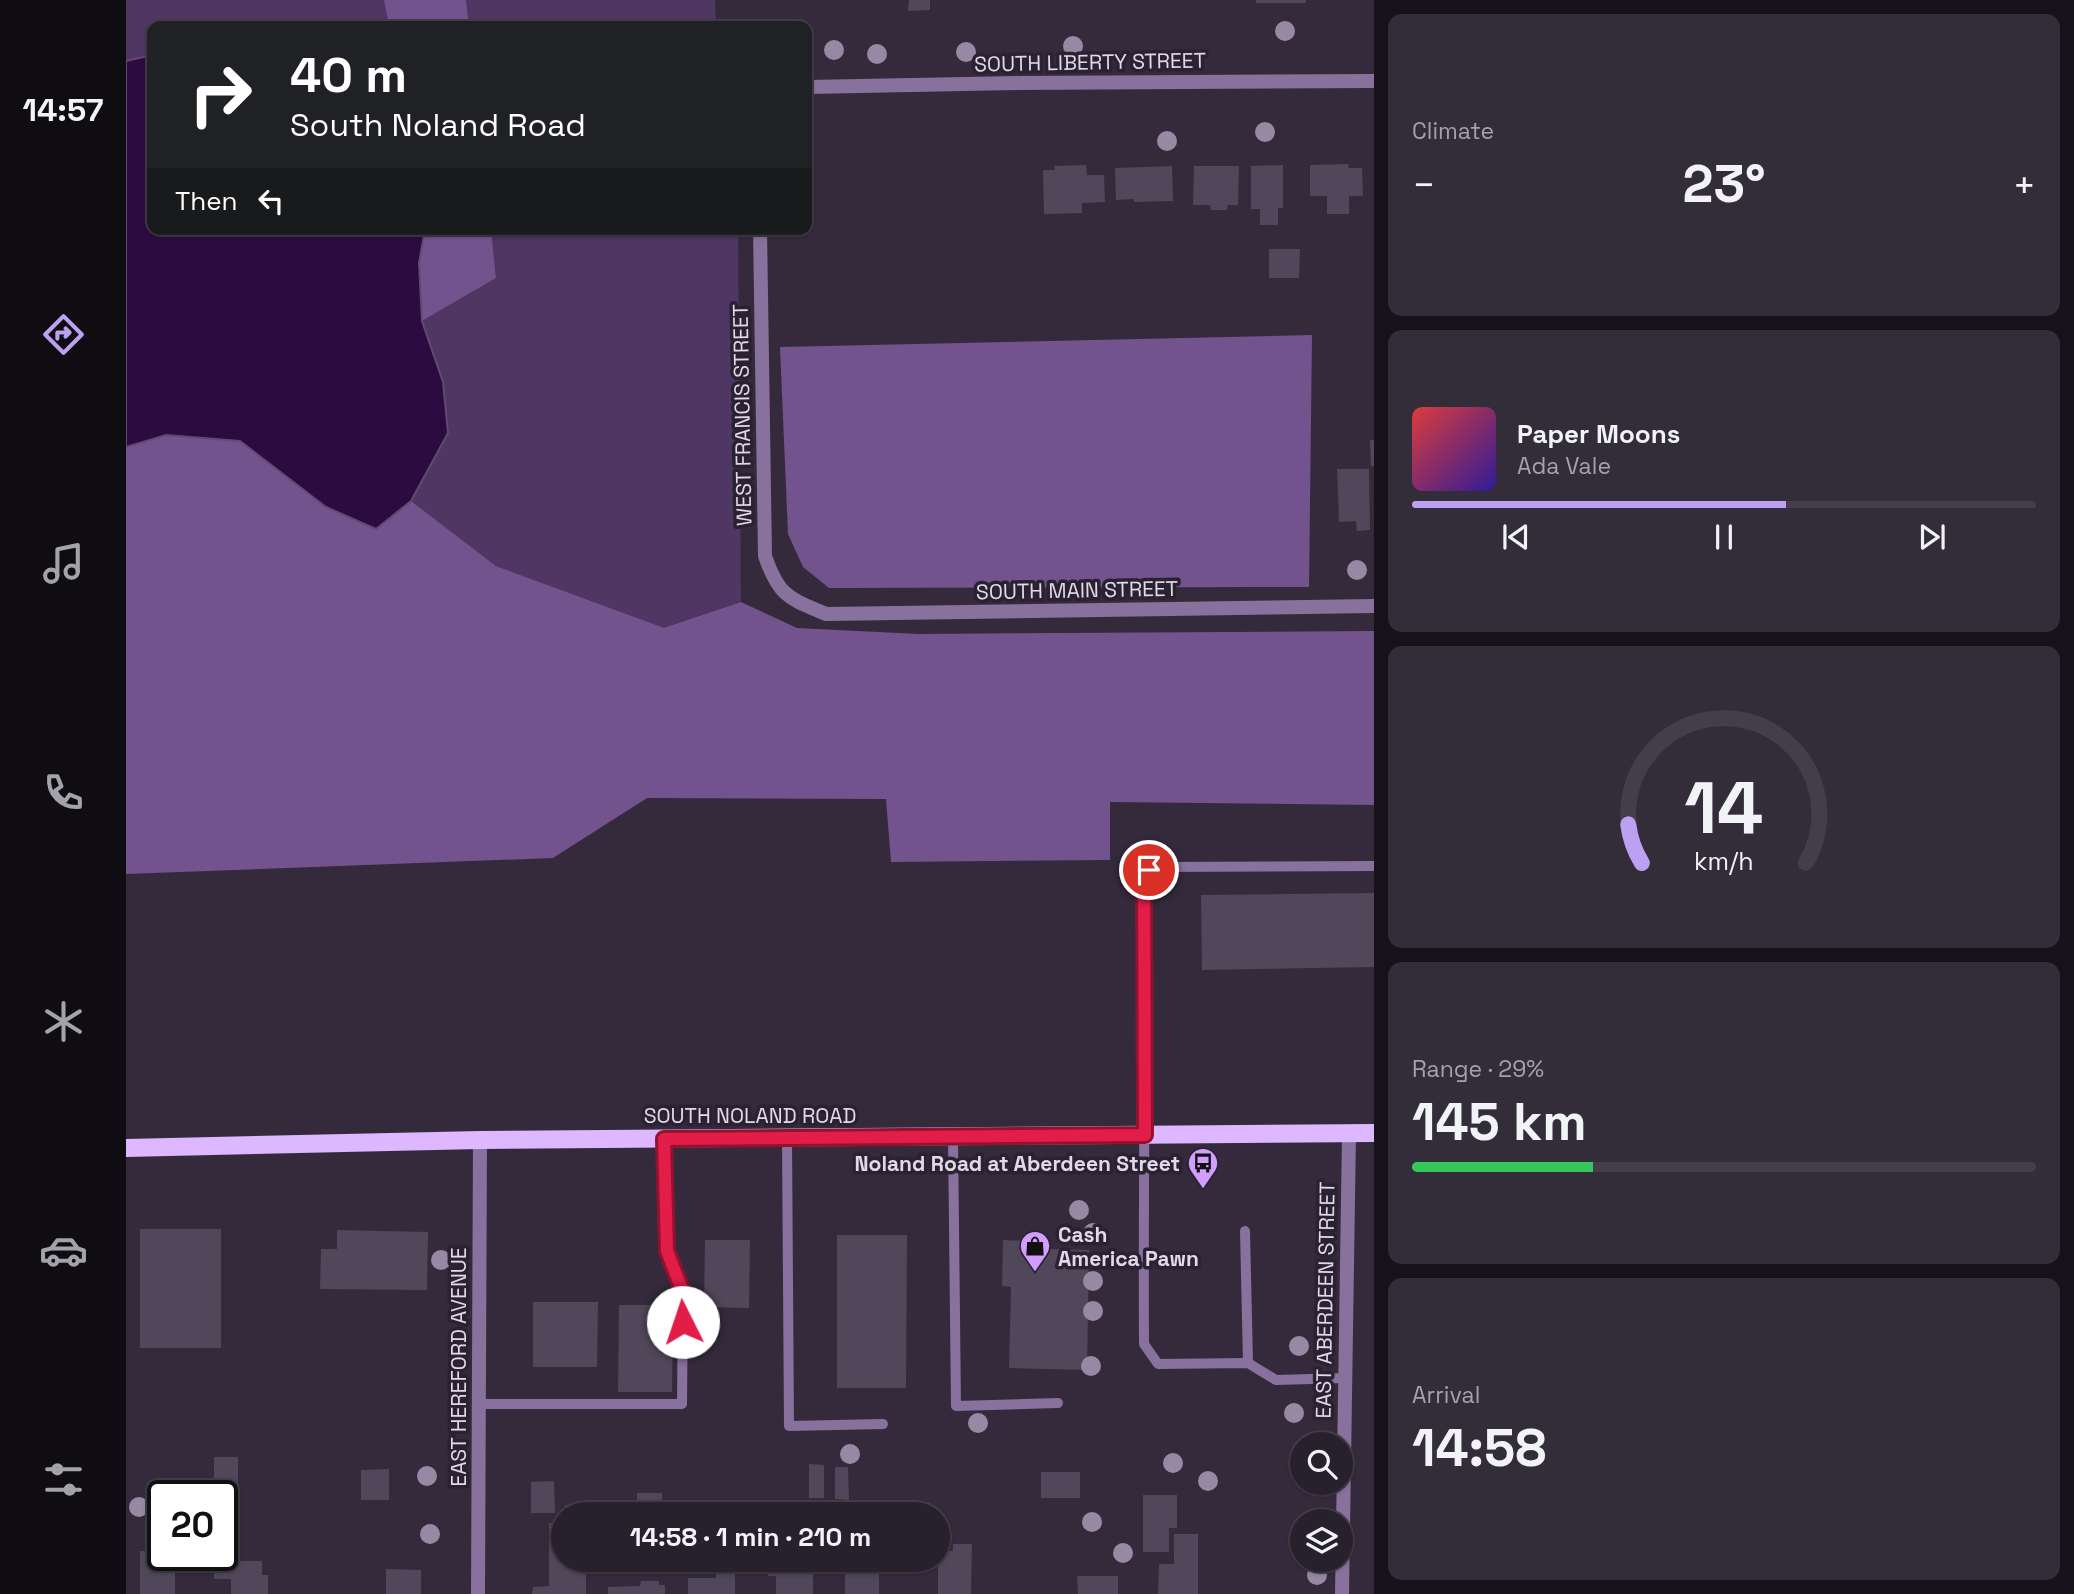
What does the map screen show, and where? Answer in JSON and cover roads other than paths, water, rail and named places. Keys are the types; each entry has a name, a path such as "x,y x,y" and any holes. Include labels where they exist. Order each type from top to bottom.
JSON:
{"main road":[{"name":"SOUTH NOLAND ROAD","path":"126,1147 480,1140 1374,1133"}],"street":[{"name":"SOUTH LIBERTY STREET","path":"812,88 1374,80"},
{"name":"WEST FRANCIS STREET","path":"760,235 765,556 773,579 786,594"},
{"name":"SOUTH MAIN STREET","path":"786,594 826,614 1374,606"},
{"name":"EAST ABERDEEN STREET","path":"1342,1594 1349,1133"},
{"name":"EAST HEREFORD AVENUE","path":"478,1594 480,1140"}],"lane":[{"path":"1345,1378 1276,1380 1248,1363 1158,1364 1144,1344 1144,878 1149,870 1156,867 1374,866"},
{"path":"953,1136 956,1406 1058,1403"},
{"path":"787,1138 789,1426 883,1424"},
{"path":"479,1404 682,1404 684,1295 667,1251 664,1139"},
{"path":"1245,1231 1248,1363"}],"place":[{"name":"Noland Road at Aberdeen Street","path":"1203,1190"},
{"name":"Cash America Pawn","path":"1035,1273"}]}
